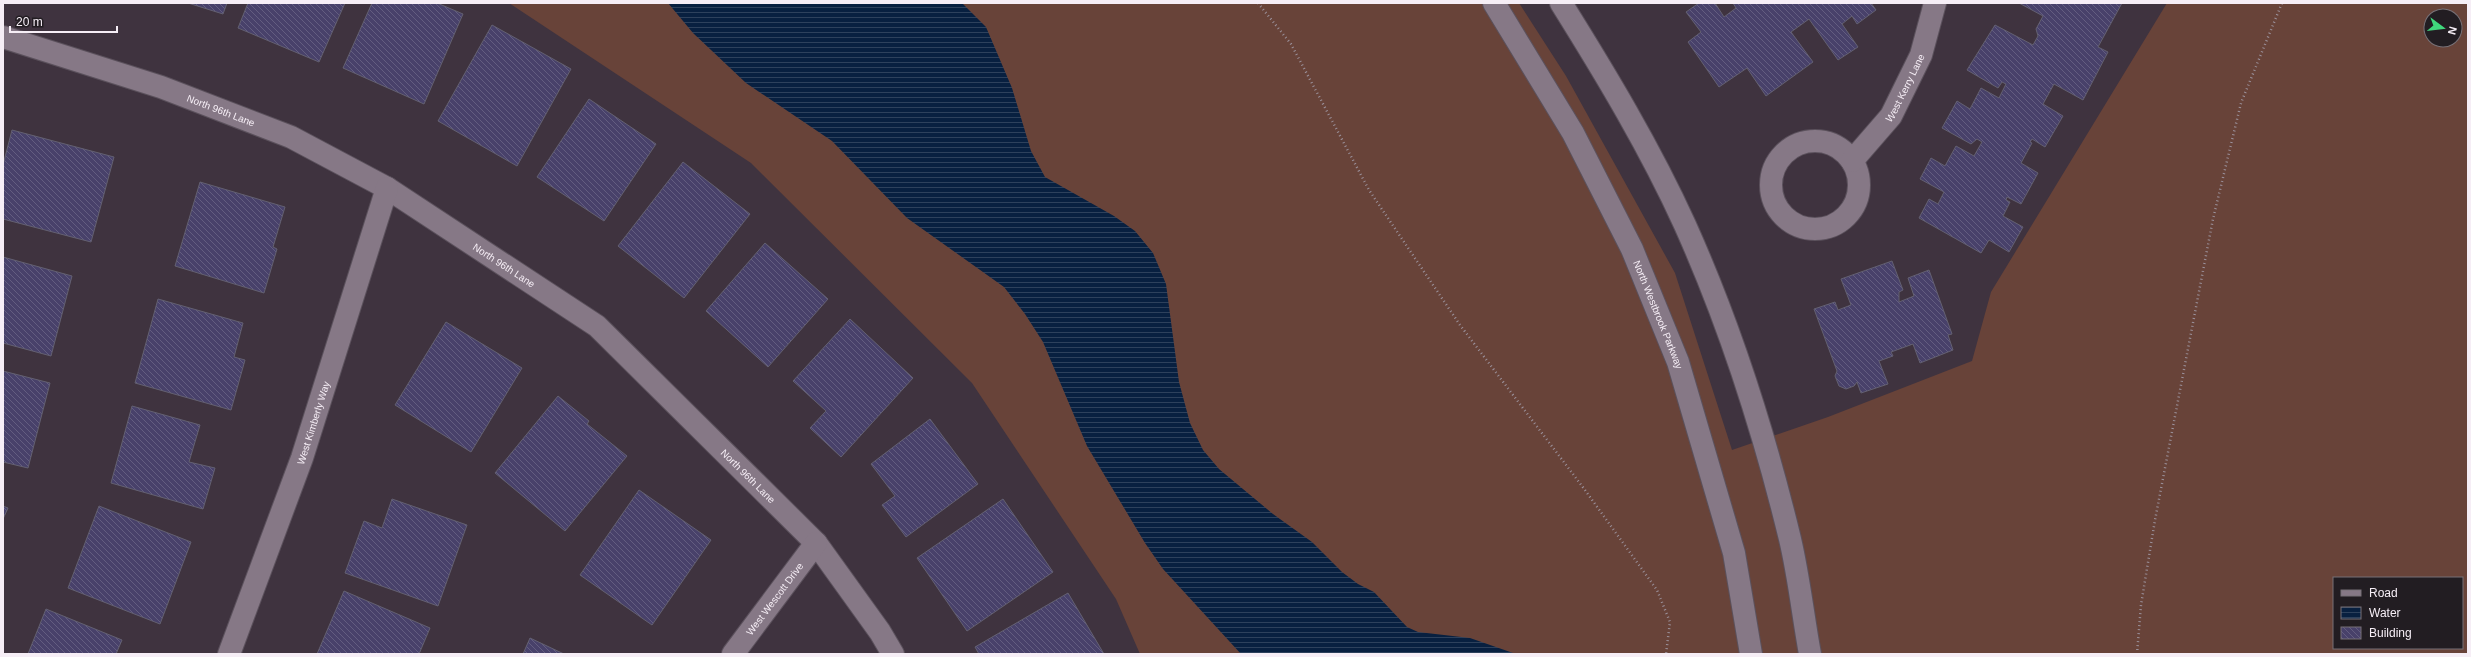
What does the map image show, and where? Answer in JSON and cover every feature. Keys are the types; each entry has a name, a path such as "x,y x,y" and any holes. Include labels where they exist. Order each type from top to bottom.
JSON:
{"street":[{"name":"North Westbrook Parkway","path":"1494,3 1573,132 1632,249 1678,362 1734,553 1751,654"},
{"path":"1561,3 1623,104 1685,225 1732,342 1790,540 1810,654"},
{"name":"West Kerry Lane","path":"1852,162 1891,116 1921,55 1935,3"},
{"name":"North 96th Lane","path":"3,38 161,87 291,137 387,188 597,326 816,542 880,632 893,654"},
{"name":"West Kimberly Way","path":"229,654 302,458 387,188"},
{"name":"West Wescott Drive","path":"733,654 816,542"}],"path":[{"path":"1258,3 1291,44 1369,190 1460,325 1582,486 1656,590 1670,622 1666,654"},
{"path":"2137,654 2141,605 2153,535 2213,218 2241,103 2282,3"}],"shaded area":[{"path":"509,3 1519,3 1566,76 1675,273 1732,450 1828,417 1972,361 1991,292 2167,3 2468,3 2468,654 1140,654 1116,599 972,383 751,163"}],"water":[{"path":"668,3 962,3 986,27 1012,88 1031,151 1045,177 1114,216 1135,231 1153,253 1166,284 1179,382 1190,423 1203,450 1219,469 1273,514 1312,542 1342,572 1358,584 1374,592 1407,627 1418,632 1470,638 1516,654 1241,654 1163,569 1145,543 1087,446 1043,342 1025,314 1004,287 907,218 832,141 746,83 693,33"}],"building":[{"path":"188,3 227,3 223,14"},
{"path":"248,3 345,3 319,62 238,28"},
{"path":"372,3 437,3 463,14 424,104 343,68"},
{"path":"1699,3 1715,3 1724,17 1736,8 1733,3 1871,3 1876,10 1857,24 1852,16 1842,24 1858,47 1838,60 1809,19 1791,32 1813,62 1766,96 1747,68 1719,87 1688,42 1701,32 1686,12"},
{"path":"2019,3 2122,3 2098,47 2108,52 2083,100 2054,84 2043,104 2063,116 2045,147 2032,139 2030,142 2032,143 2021,163 2038,173 2021,204 2007,197 2006,200 2010,202 2003,216 2023,227 2009,252 1989,240 1981,253 1919,218 1929,199 1938,204 1944,192 1920,179 1931,158 1945,166 1956,146 1974,156 1982,142 1977,139 1971,144 1942,128 1957,101 1970,109 1981,88 1999,98 2006,84 2002,82 1998,88 1967,70 1995,25 2033,45 2038,36 2036,29 2043,16"},
{"path":"492,25 571,69 517,166 438,121"},
{"path":"589,99 656,144 604,221 537,177"},
{"path":"12,130 114,157 91,242 3,219 3,165"},
{"path":"683,162 750,214 684,298 618,246"},
{"path":"200,182 285,207 273,247 277,249 264,293 175,266"},
{"path":"765,243 828,299 768,367 706,311"},
{"path":"3,257 72,276 51,356 3,343"},
{"path":"1892,261 1903,290 1899,292 1899,302 1914,296 1908,278 1929,270 1952,334 1948,335 1953,350 1920,363 1913,344 1891,352 1893,356 1879,361 1888,384 1861,393 1857,382 1854,386 1846,389 1839,386 1835,376 1837,371 1814,309 1835,302 1838,310 1851,305 1841,279"},
{"path":"158,299 243,323 234,357 245,360 231,410 135,383"},
{"path":"850,319 913,378 841,457 810,428 826,411 793,381"},
{"path":"446,322 522,368 471,452 395,405"},
{"path":"3,371 50,383 28,468 3,462"},
{"path":"558,396 589,421 587,424 627,456 565,531 495,473"},
{"path":"132,406 200,425 189,462 215,468 203,509 111,483"},
{"path":"930,419 978,484 906,537 882,505 895,496 871,464"},
{"path":"639,490 711,540 652,625 580,575"},
{"path":"392,499 467,525 438,606 345,573 364,521 382,528"},
{"path":"1003,499 1053,572 967,631 917,558"},
{"path":"3,506 8,508 3,519"},
{"path":"99,506 191,542 160,624 68,588"},
{"path":"344,591 430,628 419,654 317,654"},
{"path":"1068,593 1104,654 979,654 975,647"},
{"path":"46,609 122,640 116,654 28,654"},
{"path":"530,638 564,654 523,654"}]}
